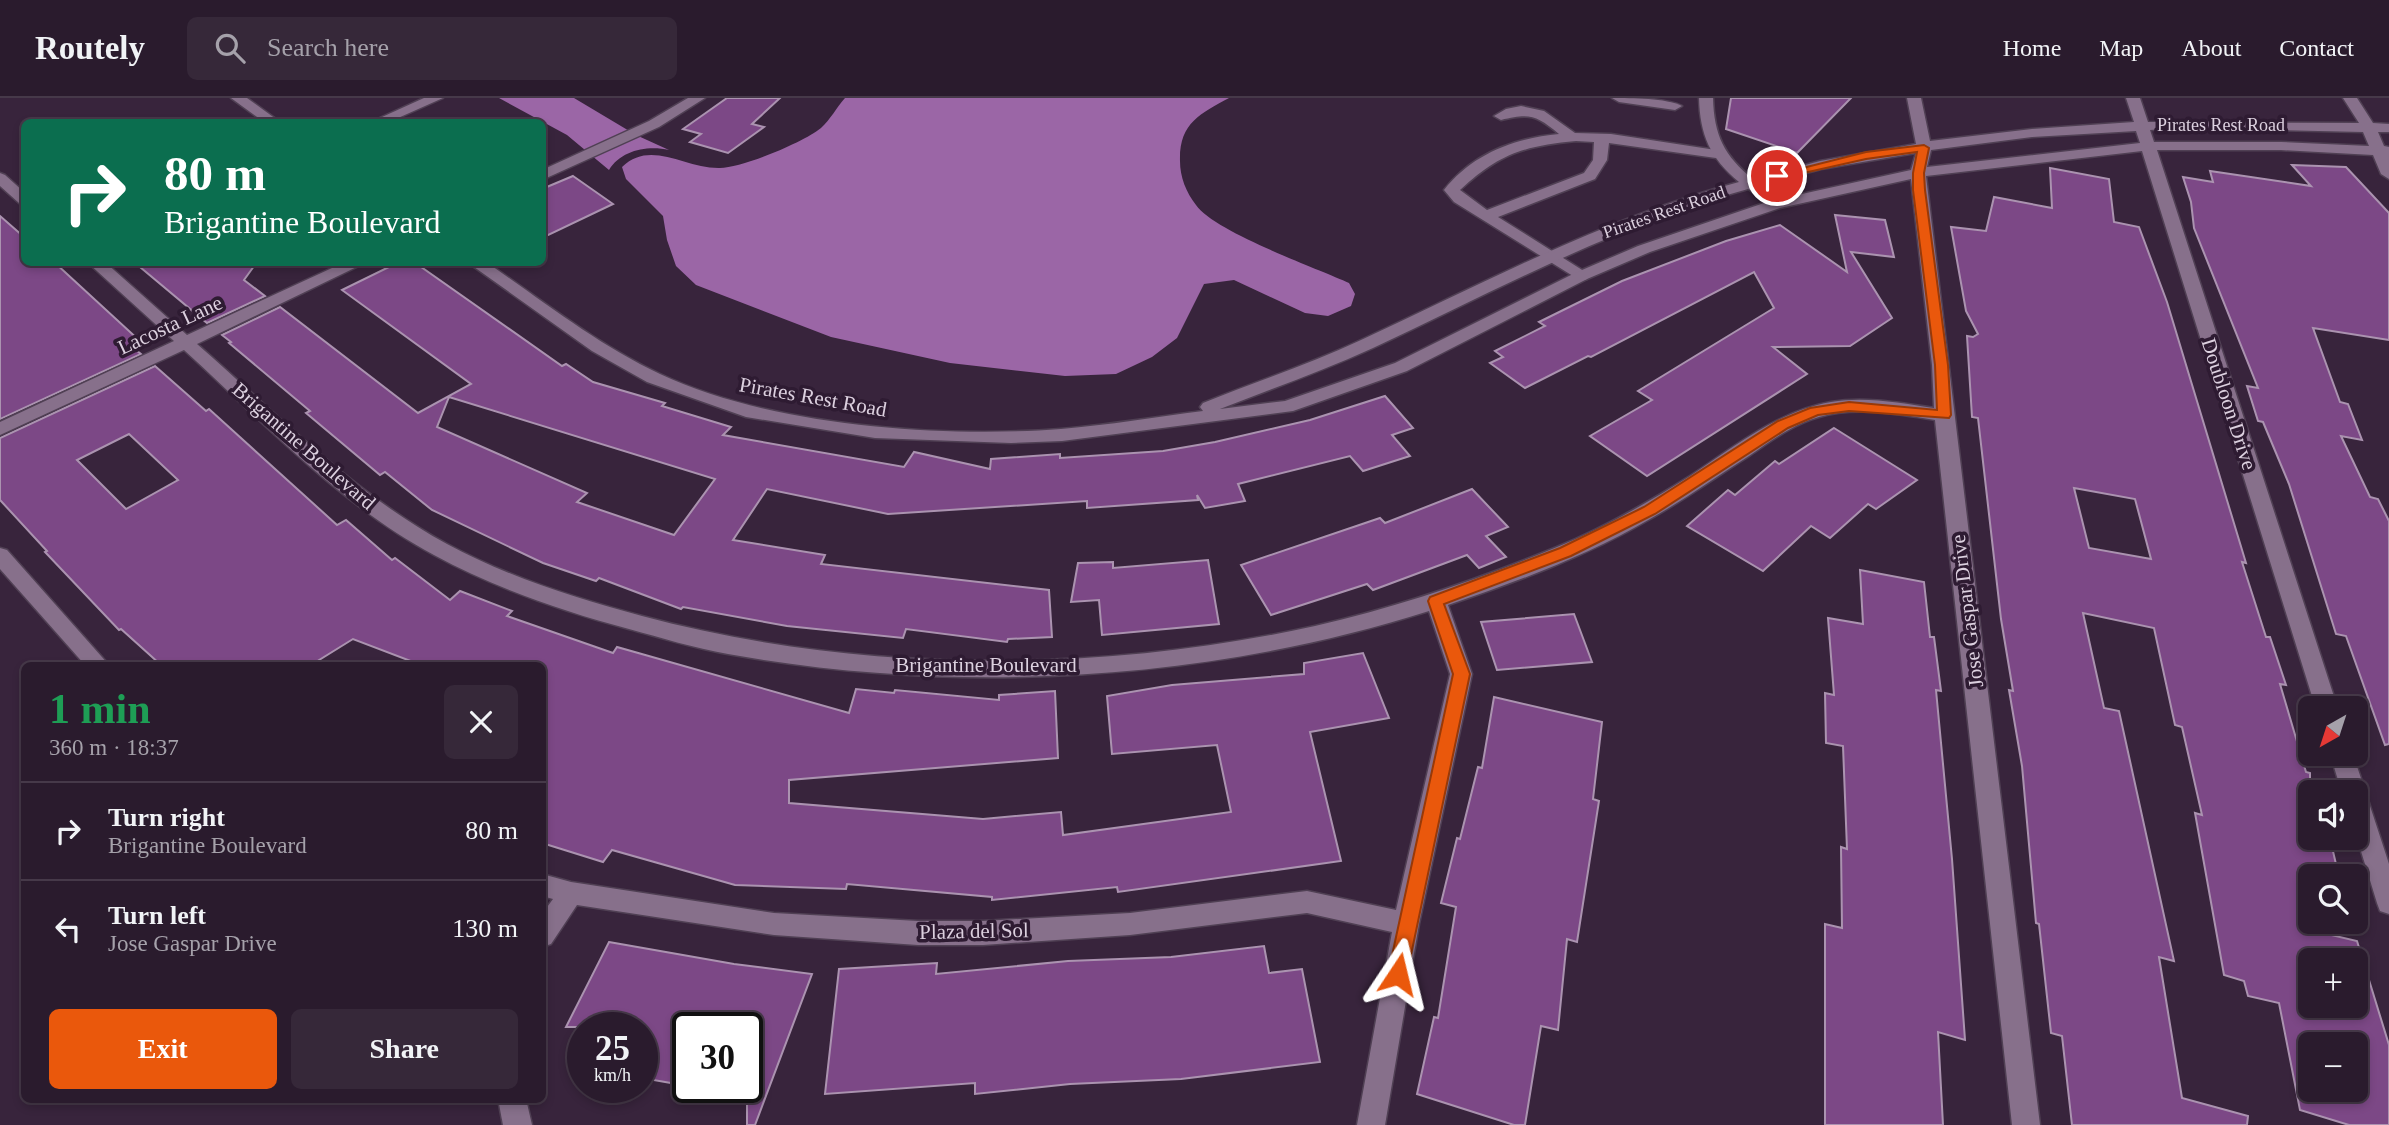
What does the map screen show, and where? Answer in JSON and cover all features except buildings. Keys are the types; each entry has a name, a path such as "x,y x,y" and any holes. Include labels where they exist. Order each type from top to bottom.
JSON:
{"street":[{"path":"238,98 269,119"},
{"path":"385,119 436,98"},
{"path":"546,174 654,124 698,98"},
{"path":"1535,112 1544,98"},
{"path":"1619,98 1675,106"},
{"path":"1706,98 1707,134 1716,154 1775,204"},
{"name":"Jose Gaspar Drive","path":"1914,98 1924,148 1919,173 1941,365 1944,415 2026,1125"},
{"name":"Doubloon Drive","path":"2133,98 2323,696"},
{"path":"2350,98 2383,150 2389,174"},
{"path":"1501,116 1521,110 1535,112 1550,118 1571,137"},
{"name":"Pirates Rest Road","path":"1181,418 1358,347 1548,256 1629,222 1820,165 1963,140 2032,132 2143,126 2389,128"},
{"path":"1581,276 1459,200 1452,190 1463,177 1506,143 1571,137 1602,138 1716,154"},
{"path":"1485,216 1590,176 1600,160 1602,138"},
{"name":"Pirates Rest Road","path":"481,266 598,347 653,378 752,414 875,432 1011,438 1062,435 1181,418 1287,407 1390,372 1581,276 1691,231 1775,204 1919,173 2021,158 2148,146 2281,146 2383,150"},
{"path":"0,178 21,197"},
{"name":"Brigantine Boulevard","path":"99,266 330,473 381,513 417,536 528,588 601,613 722,645 898,666 1071,666 1172,657 1266,644 1359,624 1436,601 1566,552 1650,511 1783,424 1815,411 1861,407 1944,415"},
{"name":"Lacosta Lane","path":"0,429 350,266"},
{"path":"1358,347 1390,372"},
{"path":"0,555 36,599 95,662"},
{"path":"1371,1125 1406,924 1461,674 1436,601"},
{"path":"2368,837 2389,903"},
{"name":"Plaza del Sol","path":"546,886 571,893 774,925 918,933 983,933 1130,924 1307,902 1406,924"},
{"path":"546,930 571,893"},
{"path":"513,1103 518,1125"}],"shaded area":[{"path":"499,98 574,98 636,135 669,150 652,148 636,151 620,158 609,170 567,135 546,124 546,119 538,119"},
{"path":"845,98 1229,98 1200,115 1183,137 1180,167 1189,195 1207,215 1244,238 1349,283 1355,294 1351,306 1328,316 1305,313 1234,280 1204,284 1177,338 1152,357 1116,374 1065,376 950,363 831,337 696,285 676,266 667,240 663,216 626,179 622,167 645,155 669,157 707,167 743,164 813,134 824,125"}],"route":[{"path":"1398,974 1406,924 1461,674 1436,601 1566,552 1650,511 1783,424 1815,411 1849,406 1944,415 1941,365 1919,190 1924,148 1866,156 1777,176"}]}
